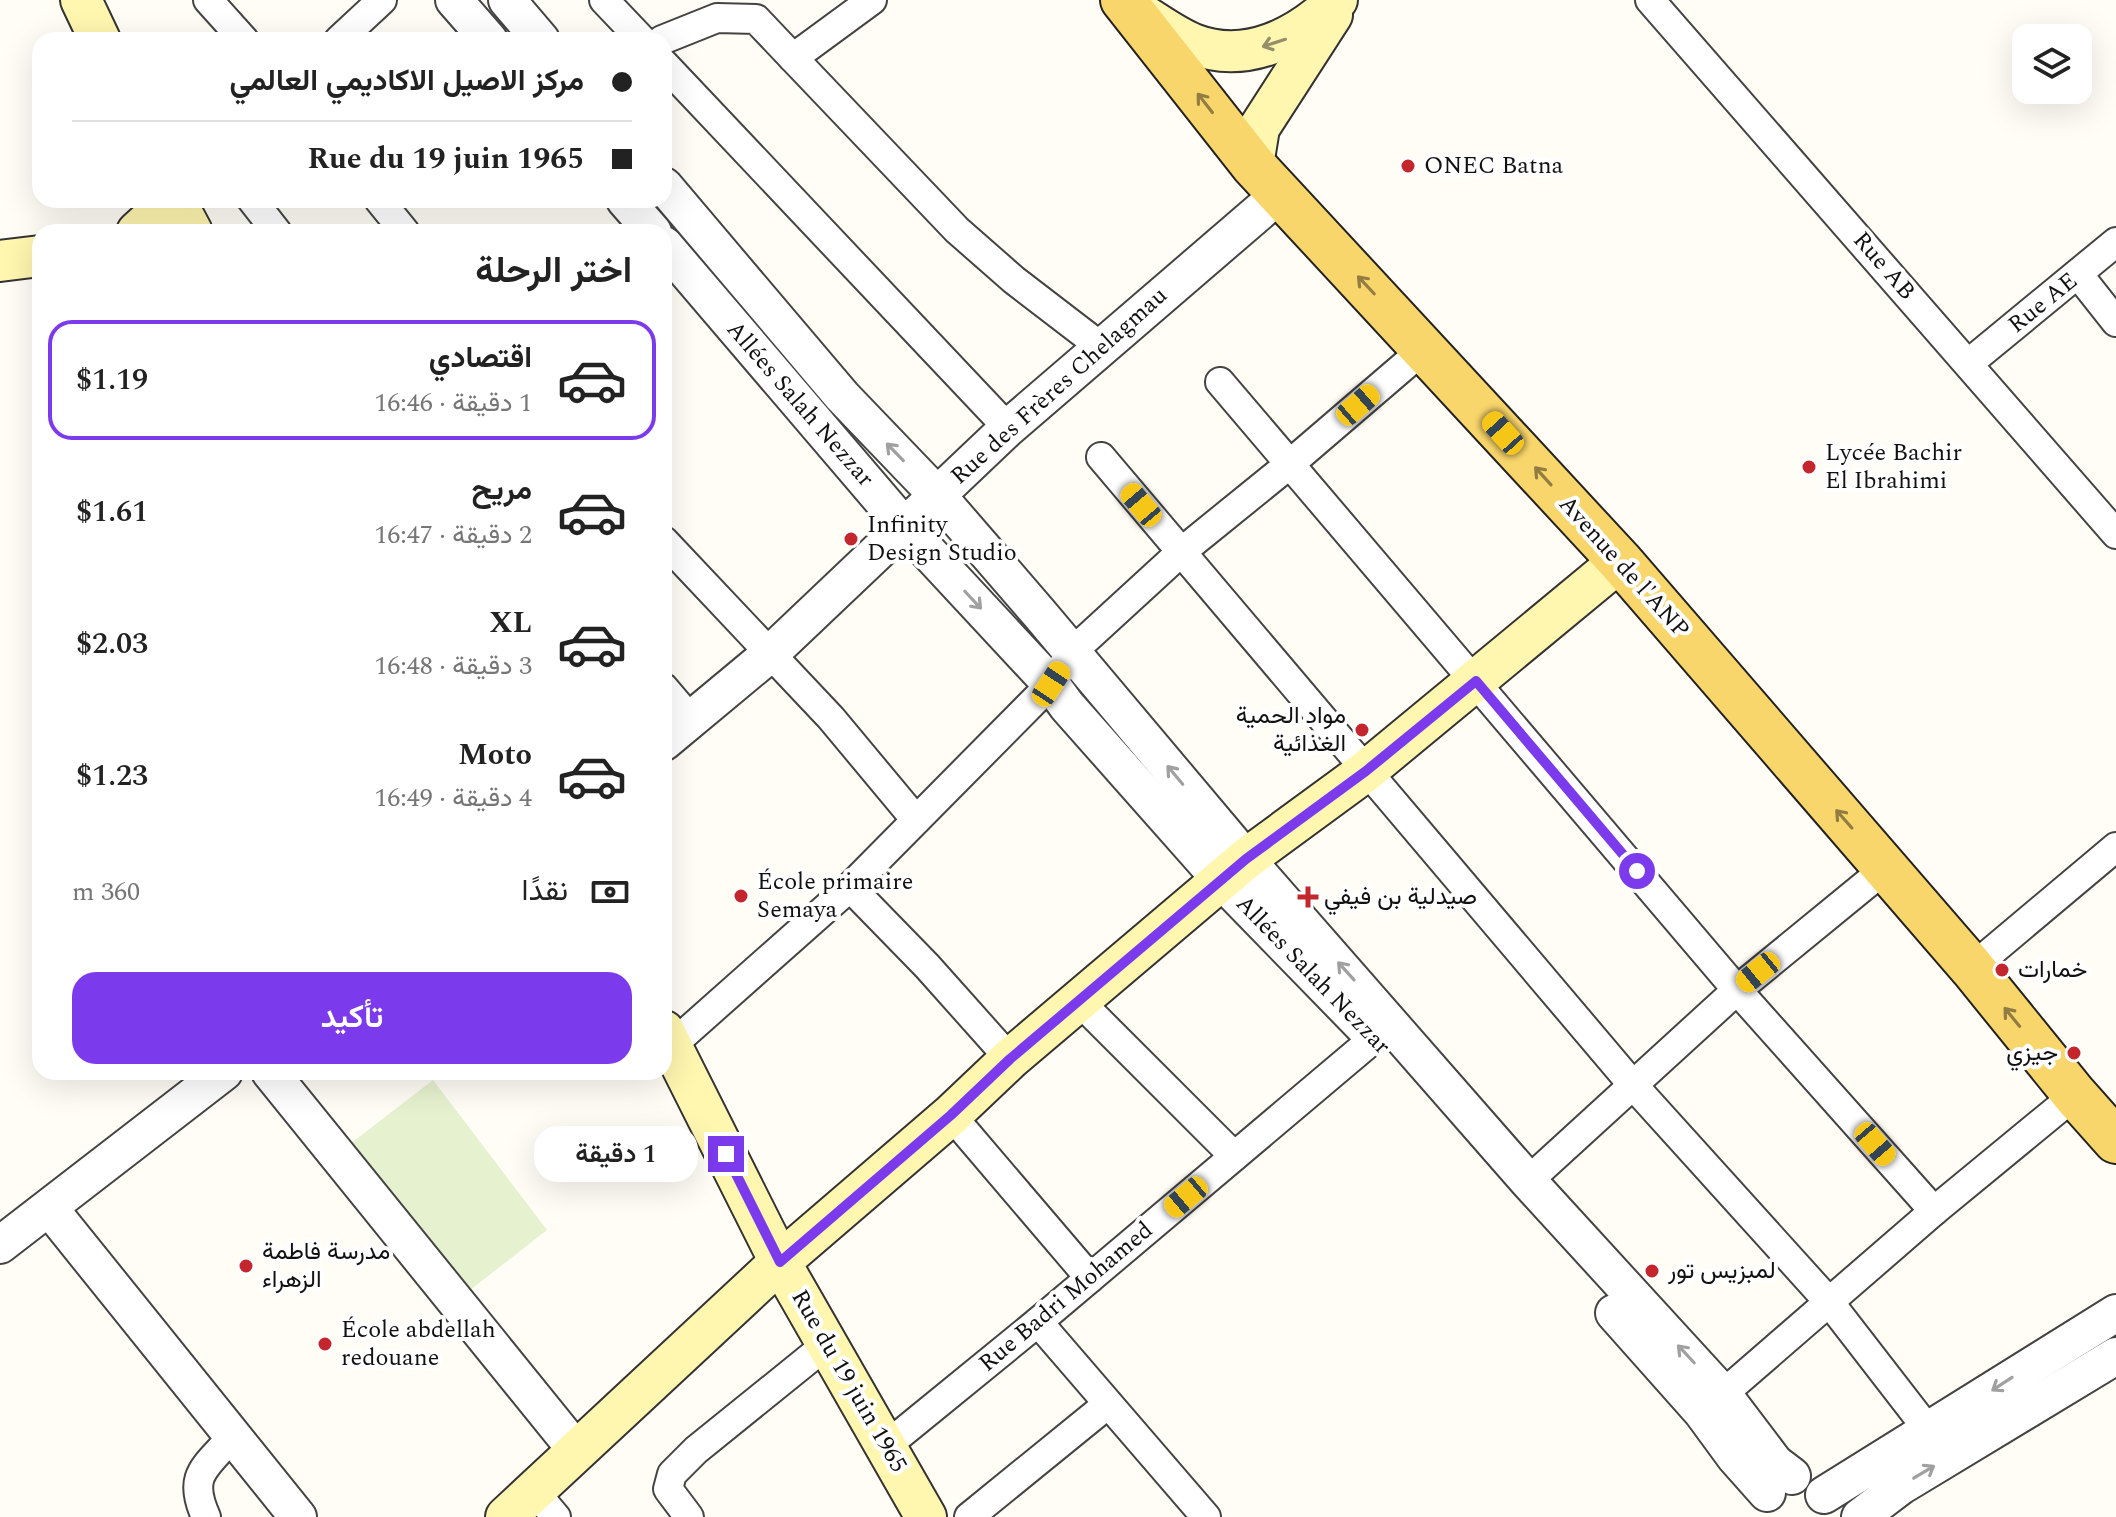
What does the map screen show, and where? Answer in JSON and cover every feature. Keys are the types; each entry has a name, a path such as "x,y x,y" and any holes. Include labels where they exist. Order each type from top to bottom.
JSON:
{"main road":[{"path":"81,0 96,32"},
{"path":"1126,3 1190,43 1229,51 1262,47 1294,35 1309,27 1339,0"},
{"path":"1267,179 1259,128 1339,0"},
{"name":"Avenue de l'ANP","path":"1126,3 1267,179 1620,561 1972,968 2116,1141"},
{"path":"146,224 165,208"},
{"path":"0,261 32,257"},
{"path":"532,1508 576,1450 780,1262 951,1115 1010,1059 1234,870 1366,771 1620,561"},
{"name":"Rue du 19 juin 1965","path":"672,1046 780,1262 926,1517"}],"street":[{"path":"208,0 237,32"},
{"path":"348,32 382,0"},
{"path":"454,0 482,32"},
{"path":"507,0 534,32"},
{"path":"604,0 634,32"},
{"name":"Rue AB","path":"1655,2 2116,533"},
{"path":"793,58 859,4"},
{"path":"672,36 717,18 756,19 957,230 1014,280 1100,346"},
{"path":"672,72 1008,428"},
{"name":"Rue des Frères Chelagmau","path":"678,732 771,653 1008,428 1100,346 1267,179"},
{"path":"672,195 842,396 937,495 1071,653 1234,870"},
{"path":"258,208 271,224"},
{"path":"386,208 398,224"},
{"path":"632,208 646,224"},
{"name":"Rue AE","path":"1969,363 2116,242"},
{"name":"Allées Salah Nezzar","path":"672,254 904,526 1051,684 1067,706 1234,870 1383,1030 1712,1402 1735,1457 1774,1495 1807,1480 1831,1506"},
{"path":"2078,274 2116,322"},
{"path":"672,1035 850,887 1051,684 1071,653 1180,553 1425,348"},
{"path":"1220,382 1737,990 1934,1211"},
{"path":"1101,457 1632,1084 1830,1303 1929,1431"},
{"path":"672,549 831,718 916,820"},
{"path":"1972,968 2116,847"},
{"path":"1528,1181 1737,990 1886,868"},
{"path":"850,887 927,966 1010,1059"},
{"path":"1080,1002 1234,1156"},
{"path":"1383,1030 1528,1181 1712,1402 1934,1211 2075,1095"},
{"name":"Rue Badri Mohamed","path":"886,1446 1038,1322 1383,1030"},
{"path":"0,1245 214,1080"},
{"path":"276,1080 576,1450"},
{"path":"951,1115 1090,1278"},
{"path":"50,1209 298,1517"},
{"path":"1831,1506 1929,1431 2116,1313"},
{"path":"1038,1322 1206,1517"},
{"path":"689,1517 668,1489 672,1474 696,1450 826,1345"},
{"path":"2057,1350 2072,1383"},
{"path":"1860,1517 1901,1486 2116,1356"},
{"path":"969,1517 1108,1404"},
{"path":"206,1517 196,1490 198,1477 232,1437"}],"green space":[{"path":"433,1080 547,1230 465,1294 350,1144"}],"place":[{"name":"ONEC Batna","path":"1408,166"},
{"name":"Lycée Bachir El Ibrahimi","path":"1809,467"},
{"name":"Infinity Design Studio","path":"851,539"},
{"name":"مواد الحمية الغذائية","path":"1362,730"},
{"name":"École primaire Semaya","path":"741,896"},
{"name":"صيدلية بن فيفي","path":"1308,897"},
{"name":"خمارات","path":"2002,970"},
{"name":"جيزي","path":"2074,1053"},
{"name":"مدرسة فاطمة الزهراء","path":"246,1266"},
{"name":"لمبزيس تور","path":"1652,1271"},
{"name":"École abdellah redouane","path":"325,1344"}],"route":[{"path":"726,1154 780,1262 951,1115 1010,1059 1246,859 1366,771 1476,681 1637,871"}]}
